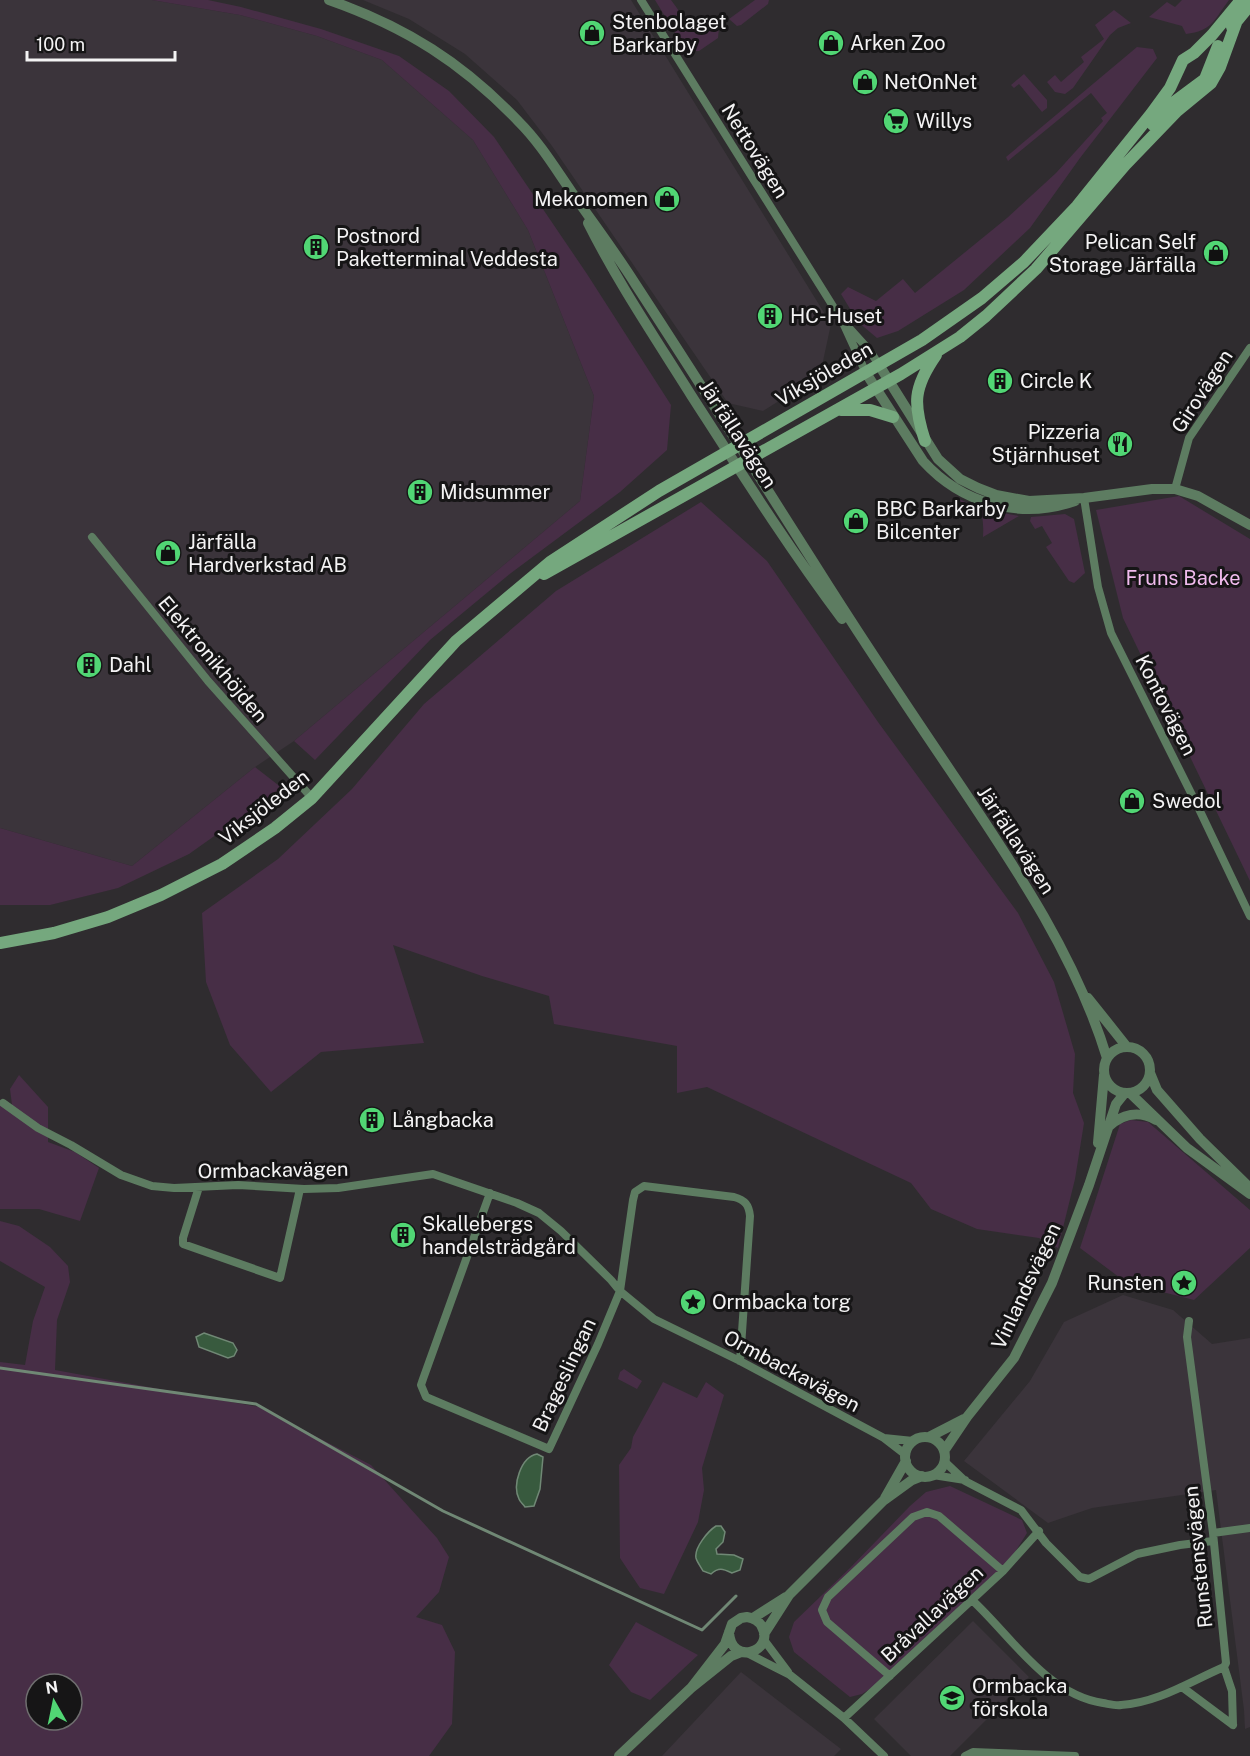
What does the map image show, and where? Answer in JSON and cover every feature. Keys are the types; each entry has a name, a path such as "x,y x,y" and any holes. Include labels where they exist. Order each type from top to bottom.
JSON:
{"main road":[{"path":"1194,52 1204,56 1209,68 1207,77 1197,84 1190,85 1183,82 1178,71 1183,60 1212,35 1241,0"},
{"name":"Viksjöleden","path":"1209,68 1221,40 1250,5"},
{"name":"Viksjöleden","path":"522,586 889,381 938,352 986,316 1036,269 1125,165 1177,111 1211,83 1220,67 1236,23"},
{"name":"Viksjöleden","path":"0,943 54,933 108,917 161,895 222,864 275,828 312,798 456,641 550,562 583,539 727,451 922,340 982,298 1045,241 1077,206 1151,114 1170,88 1178,71"},
{"name":"Viksjöleden","path":"1125,165 1163,113 1197,84"},
{"path":"925,441 916,413 916,393 924,374 938,352"},
{"path":"836,411 870,410 893,417"}],"street":[{"name":"Järfällavägen","path":"329,0 410,34 459,66 521,123 541,147 609,243 740,444 891,683 983,819 1038,907 1082,991 1107,1058"},
{"name":"Nettovägen","path":"641,0 841,319 866,373"},
{"name":"Järfällavägen","path":"572,192 615,275 727,451 802,566 891,683"},
{"name":"Nettovägen","path":"841,319 870,351 879,365"},
{"name":"Girovägen","path":"1175,489 1189,438 1250,348"},
{"path":"879,365 938,459 960,479 996,495 1029,501 1084,498 1152,489 1175,489 1198,496 1250,525"},
{"path":"866,373 923,461 934,473 955,488 978,501 997,506 1029,509 1059,506 1084,498"},
{"name":"Kontovägen","path":"1084,498 1098,588 1111,633 1200,809 1250,916"},
{"name":"Elektronikhöjden","path":"92,537 208,681 312,798"},
{"name":"Järfällavägen","path":"1082,991 1127,1047"},
{"path":"1250,1188 1200,1139 1157,1090 1148,1061 1140,1051 1127,1047 1115,1050 1107,1058 1104,1075 1113,1090 1127,1094 1187,1148 1250,1194"},
{"path":"1127,1094 1145,1084 1150,1073"},
{"name":"Vinlandsvägen","path":"1097,1159 1104,1075"},
{"name":"Vinlandsvägen","path":"944,1456 967,1417 1014,1358 1052,1282 1089,1185 1116,1104 1127,1094"},
{"name":"Ormbackavägen","path":"3,1103 38,1128 121,1175 152,1186 174,1188 238,1185 300,1189 338,1188 433,1174 517,1203 539,1214 561,1231 620,1291 654,1319 740,1361 884,1438 906,1458"},
{"path":"1108,1127 1124,1116 1141,1114 1150,1116 1163,1124"},
{"path":"620,1291 633,1200 639,1188 650,1185 734,1197 744,1201 750,1216 740,1361"},
{"path":"199,1187 183,1244 280,1278 300,1189"},
{"name":"Brageslingan","path":"490,1193 421,1385 426,1397 549,1449 620,1291"},
{"name":"Runstensvägen","path":"1182,1687 1233,1725 1232,1691 1224,1666 1226,1663 1213,1537 1187,1336 1189,1321"},
{"name":"Vinlandsvägen","path":"928,1437 967,1417"},
{"path":"883,1501 906,1458 907,1450 913,1441 923,1437 938,1442 944,1456 965,1480"},
{"name":"Ormbackavägen","path":"884,1438 913,1441"},
{"path":"933,1475 939,1472 944,1456"},
{"path":"906,1458 911,1470 922,1476"},
{"path":"691,1688 725,1644 736,1620 753,1618 789,1595 883,1501 912,1480 922,1476 933,1475 965,1480 1022,1510 1046,1543 1080,1577 1089,1579 1137,1554 1250,1528"},
{"path":"890,1676 827,1622 822,1610 828,1597 913,1517 927,1512 939,1516 1003,1571"},
{"name":"Bråvallavägen","path":"844,1718 1003,1571 1039,1531"},
{"path":"619,1756 691,1688 731,1656 757,1649 789,1595"},
{"path":"972,1600 1058,1686 1086,1700 1120,1706 1162,1695 1224,1666"},
{"path":"753,1618 759,1622 764,1637 790,1675"},
{"path":"729,1632 729,1640 733,1647 790,1675 844,1718 884,1756"},
{"path":"965,1756 973,1752 1075,1756"}],"shaded area":[{"path":"0,0 152,0 240,15 317,36 382,60 473,140 528,230 594,396 580,501 294,741 255,767 132,866 0,828"},
{"path":"363,0 631,0 831,324 820,375 763,411 728,403 552,146 517,100 465,54 409,19"},
{"path":"1123,1295 1173,1310 1212,1344 1250,1338 1250,1727 1245,1729 1216,1490 1092,1508 1048,1523 964,1461 1030,1381 1064,1322"},
{"path":"204,1333 233,1343 237,1350 234,1356 228,1358 199,1347 196,1337"},
{"path":"537,1454 543,1457 540,1489 534,1506 525,1507 517,1493 517,1479 526,1460"},
{"path":"716,1526 721,1526 725,1532 723,1542 716,1549 717,1554 734,1555 743,1559 740,1570 732,1573 719,1570 711,1574 703,1571 698,1563 696,1554 699,1545"},
{"name":"Ormbacka förskola","path":"973,1621 1029,1677 950,1756 911,1756 874,1719"},
{"path":"741,1672 841,1749 834,1756 662,1756"}],"green space":[{"path":"152,0 208,0 321,29 399,56 449,91 494,137 587,274 671,405 667,450 620,492 511,573 430,640 315,760 294,741 580,501 594,396 528,230 473,140 382,60 317,36 240,15"},
{"path":"655,0 671,0 696,34 712,22 719,28 718,38 699,51 686,51"},
{"path":"755,0 769,0 768,4 741,25 737,26 729,19"},
{"path":"1182,0 1229,0 1216,19 1207,27 1186,34 1182,26 1149,17 1167,2 1175,7"},
{"path":"1114,10 1131,23 1118,28 1110,35 1073,88 1065,94 1055,92 1047,82 1055,75 1061,82 1084,62 1081,57 1104,39 1095,25"},
{"path":"1137,47 1153,49 1157,58 1080,158 1030,228 964,290 898,331 877,338 858,322 841,294 848,287 876,301 903,279 915,293 1007,218 1056,173 1103,121 1101,118 1107,113 1091,93 1008,161 1006,157"},
{"path":"1024,74 1047,100 1047,108 1042,112 1019,84 1014,88 1011,85"},
{"name":"Fruns Backe","path":"1179,496 1250,539 1250,881 1123,618 1096,510"},
{"path":"957,498 981,509 1019,516 983,537 980,513"},
{"path":"701,502 767,561 878,722 1018,913 1054,982 1075,1054 1073,1093 1084,1123 1075,1179 1058,1248 1039,1238 977,1229 931,1209 911,1183 707,1087 677,1093 677,1046 554,1024 549,996 482,976 393,945 424,1043 321,1052 271,1092 230,1045 206,982 202,913 278,859 352,789 424,704 556,591"},
{"path":"1065,514 1074,519 1085,573 1074,583 1069,581 1046,547 1052,543 1042,526 1035,529 1030,521 1031,517"},
{"path":"255,767 282,788 189,854 118,888 50,905 0,905 0,828 132,866"},
{"path":"19,1075 48,1107 48,1142 75,1152 99,1168 80,1221 39,1209 0,1209 0,1104 12,1105 10,1089"},
{"path":"1131,1120 1148,1122 1250,1210 1250,1248 1194,1300 1127,1283 1080,1248 1120,1124"},
{"path":"0,1221 19,1226 50,1247 68,1266 70,1282 57,1320 55,1370 259,1407 371,1465 437,1538 449,1557 439,1592 416,1617 442,1625 455,1652 452,1724 429,1756 0,1756 0,1362 25,1365 33,1321 45,1287 0,1261"},
{"path":"624,1369 642,1381 637,1389 618,1379 620,1372"},
{"path":"663,1382 697,1398 706,1382 724,1395 702,1468 704,1490 698,1522 664,1594 640,1588 620,1558 619,1465 631,1448 633,1437"},
{"path":"950,1486 1022,1520 1027,1533 1003,1571 890,1676 862,1694 850,1697 794,1652 789,1637 794,1622 926,1492"},
{"path":"636,1622 698,1655 650,1700 631,1692 609,1665"}],"waterway":[{"path":"0,1368 256,1404 443,1511 702,1630 736,1596"}],"place":[{"name":"Stenbolaget Barkarby","path":"592,33"},
{"name":"Arken Zoo","path":"831,43"},
{"name":"NetOnNet","path":"865,82"},
{"name":"Willys","path":"896,121"},
{"name":"Mekonomen","path":"667,199"},
{"name":"Postnord Paketterminal Veddesta","path":"316,247"},
{"name":"Pelican Self Storage Järfälla","path":"1216,253"},
{"name":"HC-Huset","path":"770,316"},
{"name":"Circle K","path":"1000,381"},
{"name":"Pizzeria Stjärnhuset","path":"1120,444"},
{"name":"Midsummer","path":"420,492"},
{"name":"BBC Barkarby Bilcenter","path":"856,521"},
{"name":"Järfälla Hardverkstad AB","path":"168,553"},
{"name":"Dahl","path":"89,665"},
{"name":"Swedol","path":"1132,801"},
{"name":"Långbacka","path":"372,1120"},
{"name":"Skallebergs handelsträdgård","path":"403,1235"},
{"name":"Runsten","path":"1184,1283"},
{"name":"Ormbacka torg","path":"693,1302"},
{"name":"Ormbacka förskola","path":"952,1698"}]}
